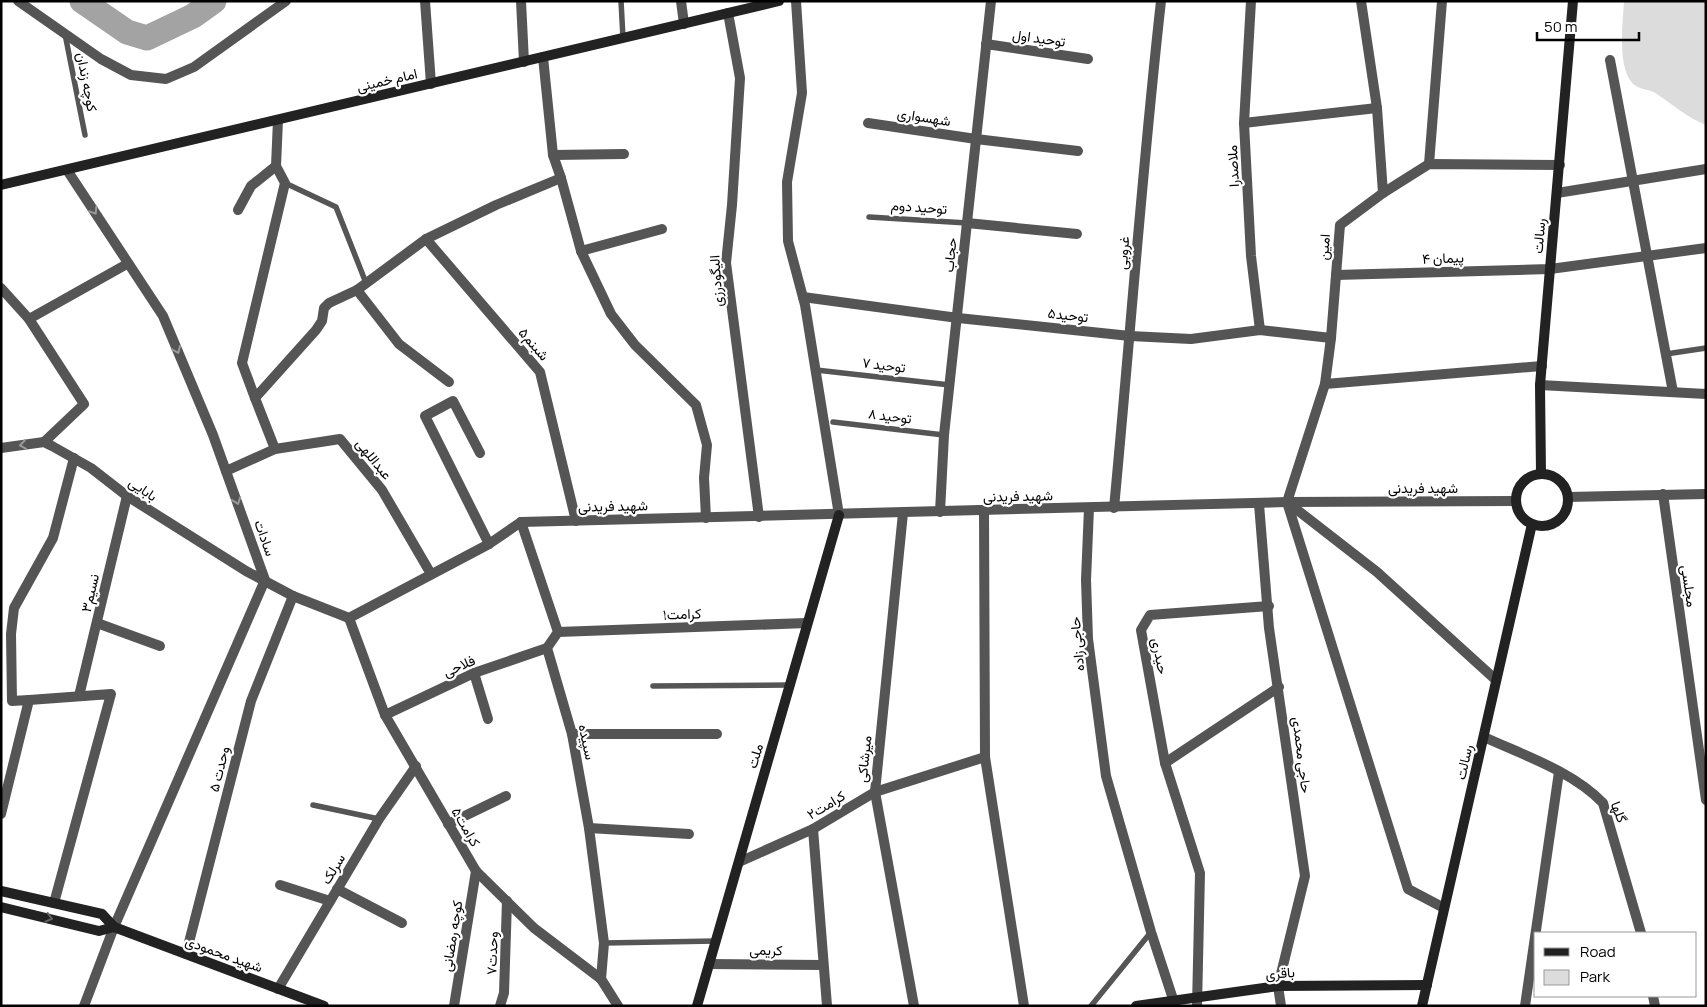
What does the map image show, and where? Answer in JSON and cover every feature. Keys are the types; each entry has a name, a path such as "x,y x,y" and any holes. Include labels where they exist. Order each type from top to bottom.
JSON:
{"street":[{"path":"18,1 101,59 131,75 166,79 194,67 286,1"},
{"path":"425,1 431,84"},
{"path":"521,1 524,62"},
{"path":"681,1 684,24"},
{"name":"امام خمینی","path":"1,185 684,24 757,4 779,1"},
{"path":"796,1 802,93 787,182 788,241 803,297 839,515"},
{"name":"حجاب","path":"940,512 944,435 991,1"},
{"name":"غروبی","path":"1114,508 1144,159 1161,1"},
{"name":"ملاصدرا","path":"1252,1 1244,123 1251,256 1260,330"},
{"path":"1361,1 1377,108 1383,193"},
{"path":"1442,1 1430,164 1560,165"},
{"name":"رسالت","path":"1541,474 1540,385 1573,1"},
{"path":"1572,28 1578,1"},
{"name":"الیگودرزی","path":"728,13 740,78 732,205 726,263 759,517"},
{"name":"توحید اول","path":"986,44 1088,59"},
{"path":"543,57 553,156 581,251 611,314 635,345 696,406 707,445 704,478 706,518"},
{"path":"1610,60 1673,392"},
{"path":"1244,123 1377,108"},
{"path":"275,449 242,362 285,183 276,166 278,120"},
{"name":"شهسواری","path":"868,123 976,139 1078,151"},
{"path":"553,156 624,154"},
{"name":"امین","path":"1287,502 1325,384 1331,338 1340,225 1383,193 1430,164"},
{"path":"238,210 251,186 276,166"},
{"path":"1557,193 1706,169"},
{"name":"سادات","path":"67,170 127,264 163,316 226,471 265,580"},
{"path":"255,398 316,330 329,303 357,290 426,240 496,205 561,178"},
{"path":"967,223 1078,234"},
{"path":"581,251 662,229"},
{"name":"شبنم۵","path":"426,240 540,372 576,521"},
{"name":"پیمان ۴","path":"1336,275 1550,269 1706,248"},
{"path":"29,319 127,264"},
{"path":"1,288 29,319 84,404 44,442 1,448"},
{"path":"357,290 399,344 449,382"},
{"name":"توحید۵","path":"803,297 958,318 1130,336 1191,339 1260,330 1331,338"},
{"path":"1325,384 1542,366"},
{"path":"1540,385 1706,394"},
{"path":"480,453 453,401 425,416 489,544"},
{"name":"عبداللهی","path":"226,471 275,449 340,439 382,490 431,574"},
{"name":"بابایی","path":"44,442 74,458 127,496 246,571 293,596 349,618"},
{"path":"54,903 111,694 12,701 10,634 14,608 53,538 74,458"},
{"path":"1541,474 1556,477 1566,489 1568,496 1568,505 1558,520 1550,524 1532,524 1521,514 1516,501 1521,486 1533,475 1541,474"},
{"name":"مجلسی","path":"1663,494 1706,800"},
{"path":"1568,496 1706,494"},
{"name":"نسیم۳","path":"79,696 127,496"},
{"name":"شهید فریدنی","path":"520,522 1287,502 1516,501"},
{"path":"1287,502 1377,572 1496,680"},
{"path":"1287,502 1408,890 1444,908"},
{"name":"حاجی محمدی","path":"1259,504 1269,606 1269,628 1305,876 1278,986 1282,1006"},
{"name":"حاجی زاده","path":"1089,508 1086,580 1088,639 1106,776 1151,932 1173,999"},
{"path":"984,511 985,758 1024,1006"},
{"name":"میرشاکی","path":"903,513 875,792 914,1006"},
{"name":"ملت","path":"697,1006 839,515"},
{"path":"349,618 489,544 520,522 558,632 547,648"},
{"name":"رسالت","path":"1422,1006 1532,524"},
{"path":"84,1006 114,928 265,580"},
{"name":"وحدت ۵","path":"186,954 251,701 293,596"},
{"name":"حیدری","path":"1165,763 1142,630 1150,615 1269,606"},
{"name":"کرامت۵","path":"349,618 385,715 476,871 534,928 600,978 618,1006"},
{"path":"97,623 160,646"},
{"name":"کرامت۱","path":"558,632 808,623"},
{"name":"فلاحی","path":"385,715 474,673 547,648"},
{"name":"سپیده","path":"547,648 572,734 589,828 604,943 600,978"},
{"path":"474,673 488,719"},
{"path":"1196,1001 1200,873 1165,763 1279,687"},
{"path":"1,814 29,700"},
{"path":"572,734 717,734"},
{"name":"گلها","path":"1484,736 1559,772 1592,792 1603,803 1640,932"},
{"name":"کرامت۲","path":"739,862 813,829 875,792 985,758"},
{"name":"سرلک","path":"278,988 379,819 416,766"},
{"path":"1535,932 1559,772"},
{"path":"448,824 506,796"},
{"path":"589,828 689,834"},
{"path":"813,829 826,1006"},
{"name":"کوچه رمضانی","path":"454,1006 476,871"},
{"path":"280,885 330,901"},
{"path":"337,889 402,923"},
{"name":"شهید محمودی","path":"1,891 102,914 114,928"},
{"name":"۷وحدت","path":"500,1006 504,993 507,902"},
{"name":"شهید محمودی","path":"1,907 99,930 114,928 324,1006"},
{"path":"1524,1006 1534,939"},
{"name":"کریمی","path":"709,964 823,965"},
{"name":"باقری","path":"1136,1006 1173,999 1196,1001 1278,986 1427,985"}],"lane":[{"path":"621,1 623,38"},
{"name":"کوچه زندان","path":"65,33 85,135"},
{"path":"285,183 336,208 366,283"},
{"name":"توحید دوم","path":"869,217 967,223"},
{"path":"1666,354 1706,348"},
{"name":"توحید ۷","path":"816,370 950,385"},
{"name":"توحید ۸","path":"833,422 944,435"},
{"path":"653,686 790,684"},
{"path":"313,805 379,819"},
{"path":"1091,1006 1151,932"},
{"path":"604,943 716,941"}],"green space":[{"path":"1624,1 1706,1 1706,125 1687,115 1654,92 1636,86 1630,79 1623,59 1622,46"}],"waterway":[{"path":"82,1 127,32 147,38 193,16 214,1"}]}
